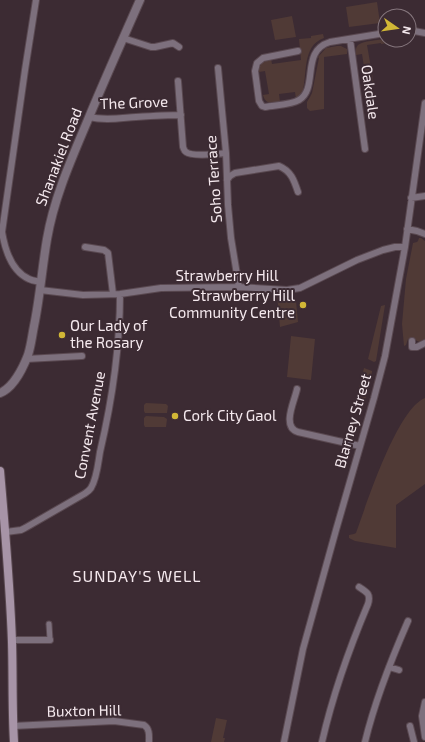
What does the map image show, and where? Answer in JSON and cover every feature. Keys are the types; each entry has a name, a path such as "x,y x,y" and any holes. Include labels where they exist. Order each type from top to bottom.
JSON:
{"main road":[{"path":"0,471 6,532 12,640 14,742"}],"street":[{"name":"Strawberry Hill","path":"36,0 2,232 3,242 8,256 15,268 22,275 41,286 79,294 120,294 161,288 238,287 287,290 300,288 357,260 383,250 395,247 404,247"},
{"name":"Shanakiel Road","path":"0,393 6,390 18,376 26,359 31,341 41,286 47,239 53,210 69,164 140,0"},
{"path":"298,51 263,58 257,63 255,71 259,101 262,106 265,107 295,102 301,98 307,91 312,61 318,49 321,47 328,43 377,35"},
{"path":"123,38 152,47 173,43 179,47"},
{"name":"Oakdale","path":"350,40 365,149"},
{"name":"Soho Terrace","path":"218,68 226,153 231,238 238,287"},
{"name":"The Grove","path":"178,81 184,150 187,153 195,154 226,153"},
{"name":"Blarney Street","path":"284,742 303,650 382,370 407,230 425,103"},
{"name":"The Grove","path":"89,117 105,119 180,115"},
{"path":"227,180 235,173 279,166 290,173 298,192"},
{"path":"411,198 425,196"},
{"path":"407,230 425,234"},
{"path":"86,247 104,250 108,253 113,294"},
{"name":"Convent Avenue","path":"6,532 21,530 84,494 92,486 105,434 112,395 120,294"},
{"path":"412,344 425,343"},
{"path":"26,359 82,356"},
{"path":"297,389 290,420 290,426 293,430 360,446"},
{"path":"322,742 331,704 344,663 370,599 369,595 359,587"},
{"path":"366,742 374,708 408,621"},
{"path":"12,640 50,640 49,624"},
{"path":"389,667 398,670"},
{"path":"425,702 422,716 425,737"},
{"name":"Buxton Hill","path":"13,726 114,721 144,725 148,730 149,742"},
{"path":"410,726 414,742"}],"shaded area":[{"path":"377,2 377,23 349,27 346,7"},
{"path":"292,16 296,37 275,40 271,20"},
{"path":"323,34 324,38 317,42 309,54 302,94 296,99 295,92 279,94 280,102 267,102 263,95 269,94 265,71 259,72 259,67 264,61 271,59 272,64 301,60 299,39 311,38 311,36"},
{"path":"377,40 377,44 367,45 374,85 367,86 362,54 356,55 356,47 360,44"},
{"path":"337,46 347,49 347,54 324,57 324,109 310,111 307,108 307,102 312,93 318,57 326,48"},
{"path":"419,238 425,241 425,339 420,342 413,338 408,339 406,345 404,346 402,324 406,279 413,243 417,242"},
{"path":"277,294 291,294 291,297 293,297 294,301 296,301 298,322 280,327"},
{"path":"385,305 376,361 374,362 368,359 381,306"},
{"path":"291,336 315,339 311,380 287,377"},
{"path":"364,368 372,372 362,412 354,408"},
{"path":"425,398 425,484 396,505 396,548 355,541 349,538 349,535 356,533 375,480 394,438 414,406"},
{"path":"146,403 166,404 168,406 167,413 145,413 144,405"},
{"path":"146,416 164,417 167,419 166,427 145,427 144,418"},
{"path":"216,718 227,720 223,738 225,738 224,742 211,742"}],"place":[{"name":"Strawberry Hill Community Centre","path":"303,305"},
{"name":"Our Lady of the Rosary","path":"62,335"},
{"name":"Cork City Gaol","path":"175,416"}],"district":[{"name":"SUNDAY'S WELL","path":"137,576"}]}
